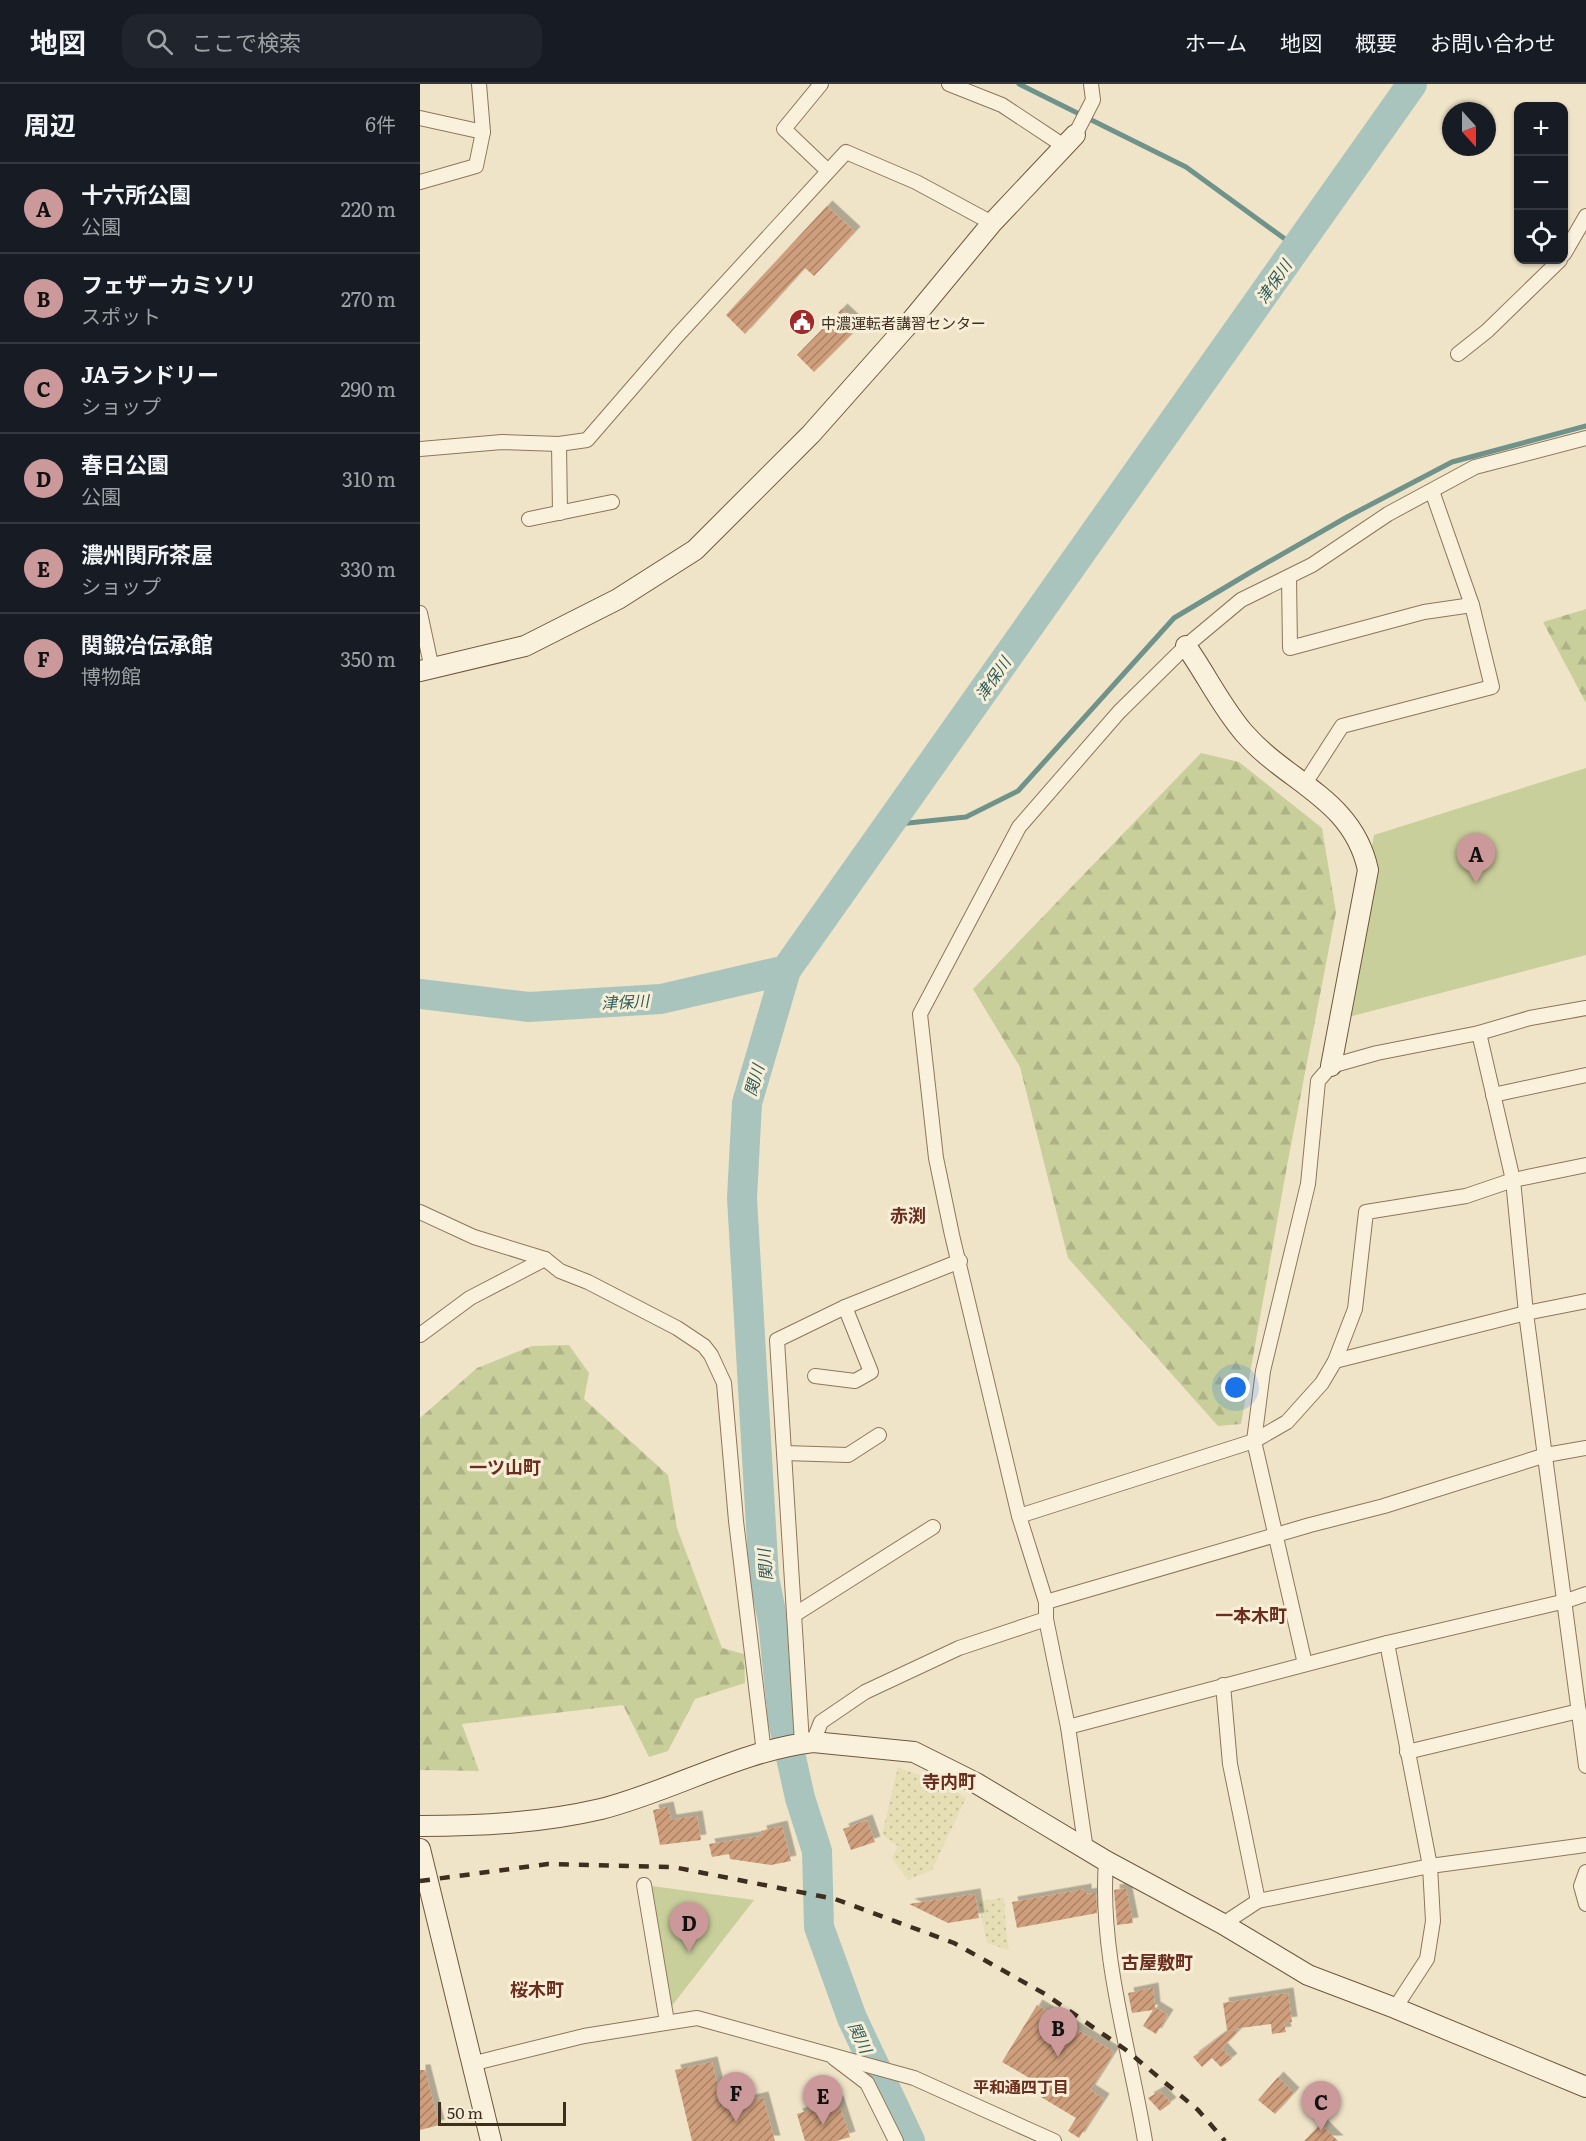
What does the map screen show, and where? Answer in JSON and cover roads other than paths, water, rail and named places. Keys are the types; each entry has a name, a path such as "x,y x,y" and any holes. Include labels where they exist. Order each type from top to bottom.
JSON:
{"street":[{"path":"420,182 477,166 483,132 479,84"},
{"path":"821,84 784,129 828,171"},
{"path":"949,84 1002,105 1070,141"},
{"path":"420,613 426,670 525,645 618,599 695,550 811,434 906,327 992,223 1070,141 1094,100 1091,84"},
{"path":"420,118 483,132"},
{"path":"420,449 502,442 559,444 587,440 684,328 846,152 916,182 992,223"},
{"path":"1568,246 1586,216"},
{"path":"1458,354 1487,332 1556,264"},
{"path":"1086,1850 1068,1727 1047,1619 1046,1602 1019,1516 965,1292 936,1158 920,1014 1019,827 1119,712 1186,646 1241,600 1312,565 1388,514 1475,467 1586,438"},
{"path":"559,444 560,513"},
{"path":"1304,784 1342,726 1492,687 1472,605 1432,491"},
{"path":"529,519 612,502"},
{"path":"1289,576 1290,648 1424,612 1472,605"},
{"path":"1186,646 1244,734 1323,797 1342,816 1364,851 1368,870 1331,1066 1318,1081 1308,1184 1263,1371 1254,1441 1305,1664"},
{"path":"1331,1066 1377,1053 1479,1033 1530,1018 1586,1008"},
{"path":"1479,1033 1513,1180 1526,1313 1566,1601 1586,1766"},
{"path":"1493,1095 1586,1076"},
{"path":"1019,1516 1254,1441 1287,1422 1322,1383 1335,1361 1355,1309 1366,1212 1466,1196 1513,1180 1586,1165"},
{"path":"420,1212 474,1237 545,1259 560,1271 588,1282 677,1328 704,1346 724,1383 736,1521 764,1753"},
{"path":"420,1335 470,1298 545,1259"},
{"path":"808,1743 794,1615 777,1340 845,1307 960,1261"},
{"path":"1335,1361 1526,1313 1586,1301"},
{"path":"815,1376 855,1381 871,1372 845,1307"},
{"path":"784,1453 848,1455 879,1435"},
{"path":"1046,1602 1274,1535 1384,1506 1546,1455 1586,1448"},
{"path":"794,1615 933,1527"},
{"path":"1068,1727 1223,1685 1566,1601 1586,1594"},
{"path":"808,1743 821,1722 865,1692 959,1648 1047,1619"},
{"path":"1387,1643 1430,1866 1433,1921 1427,1959 1395,2008"},
{"path":"1223,1685 1230,1764 1258,1901"},
{"path":"1407,1752 1579,1711"},
{"path":"420,1826 494,1826 602,1809 764,1753 808,1743 914,1752 976,1783 1086,1850 1222,1924 1308,1975 1395,2008 1586,2087"},
{"path":"1222,1924 1258,1901 1430,1866 1586,1845"},
{"path":"420,1849 491,2141"},
{"path":"1106,1861 1103,1898 1125,2050 1145,2141"},
{"path":"1586,1872 1581,1886 1586,1904"},
{"path":"645,1885 667,2022"},
{"path":"471,2064 584,2036 697,2018 914,2078 1054,2141"},
{"path":"831,2055 867,2083 896,2141"}],"waterway":[{"path":"1019,84 1186,167 1296,247"},
{"name":"関川","path":"910,2141 852,2018 819,1927 817,1851 800,1798 783,1721 773,1621 764,1578 742,1198 747,1103 786,970 1412,84"},
{"path":"889,825 966,817 1018,791 1174,618 1347,517 1452,462 1586,426"},
{"name":"津保川","path":"420,994 529,1007 661,999 786,970"}],"railway":[{"path":"420,1881 548,1864 673,1867 835,1899 954,1943 1045,1994 1126,2050 1198,2110 1225,2141"}],"place":[{"name":"中濃運転者講習センター","path":"802,322"},
{"name":"十六所公園","path":"1476,883"},
{"name":"春日公園","path":"689,1952"},
{"name":"フェザーカミソリ","path":"1058,2057"},
{"name":"関鍛冶伝承館","path":"736,2122"},
{"name":"濃州関所茶屋","path":"823,2125"},
{"name":"JAランドリー","path":"1321,2131"}],"district":[{"name":"赤渕","path":"908,1214"},
{"name":"一ツ山町","path":"505,1466"},
{"name":"一本木町","path":"1251,1614"},
{"name":"寺内町","path":"949,1780"},
{"name":"古屋敷町","path":"1157,1961"},
{"name":"桜木町","path":"537,1988"},
{"name":"平和通四丁目","path":"1021,2086"}]}
